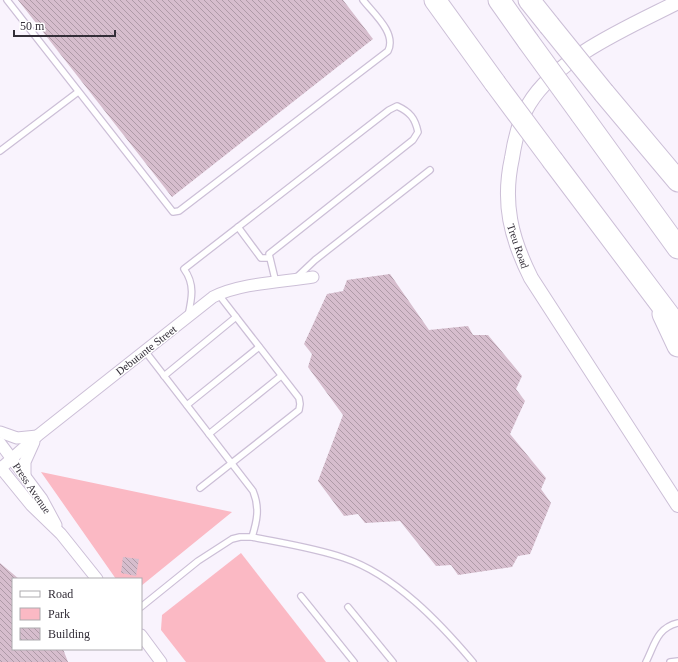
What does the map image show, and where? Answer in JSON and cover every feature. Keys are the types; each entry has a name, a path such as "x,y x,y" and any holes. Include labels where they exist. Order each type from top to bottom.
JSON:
{"highway":[{"path":"435,0 553,161 678,326"},
{"path":"500,0 528,42 678,248"},
{"path":"529,0 604,93 678,181"},
{"path":"657,299 666,324 678,346"}],"street":[{"name":"Treu Road","path":"678,2 580,54 551,78 530,102 521,121 510,166 508,191 508,217 514,240 531,278 678,505"},
{"name":"Debutante Street","path":"0,468 37,436 218,295 241,288 313,277"},
{"path":"0,432 18,438 37,436 26,462 25,475"},
{"name":"Press Avenue","path":"0,443 42,499 61,534"},
{"name":"Press Avenue","path":"0,468 31,505 61,534 96,578"},
{"path":"142,636 161,662"}],"lane":[{"path":"7,0 173,212 180,211 388,51 390,39 387,30 363,0"},
{"path":"0,151 78,92"},
{"path":"187,318 192,294 189,276 184,269 389,110 397,106 408,111 416,121 418,132 413,140 268,254 276,283"},
{"path":"294,280 315,260 430,170"},
{"path":"238,227 261,258 269,258"},
{"path":"200,488 299,410 300,404 298,398 218,295"},
{"path":"164,376 236,317"},
{"path":"187,406 259,347"},
{"path":"145,351 254,491 257,501 258,518 252,538"},
{"path":"209,434 281,376"},
{"path":"142,606 198,561 232,539 240,537 252,538 344,558 363,567 385,580 420,605 473,662"},
{"path":"301,596 354,662"},
{"path":"348,607 393,662"},
{"path":"646,662 663,629 678,623"},
{"path":"670,662 678,661"}],"green space":[{"path":"41,472 232,512 142,585 142,578 115,578"},
{"path":"241,553 326,662 186,662 161,630 162,615"}],"building":[{"path":"18,0 343,0 373,39 172,197"},
{"path":"390,274 429,330 468,326 473,335 488,335 522,376 516,389 525,401 510,434 546,478 541,489 551,503 530,554 518,556 512,567 458,575 451,565 436,566 400,521 365,523 358,514 344,516 318,481 343,415 308,367 312,354 304,344 327,294 343,291 347,280"},
{"path":"123,557 139,559 136,576 121,573"},
{"path":"0,563 18,578 12,578 12,650 63,650 68,662 0,662"}]}
